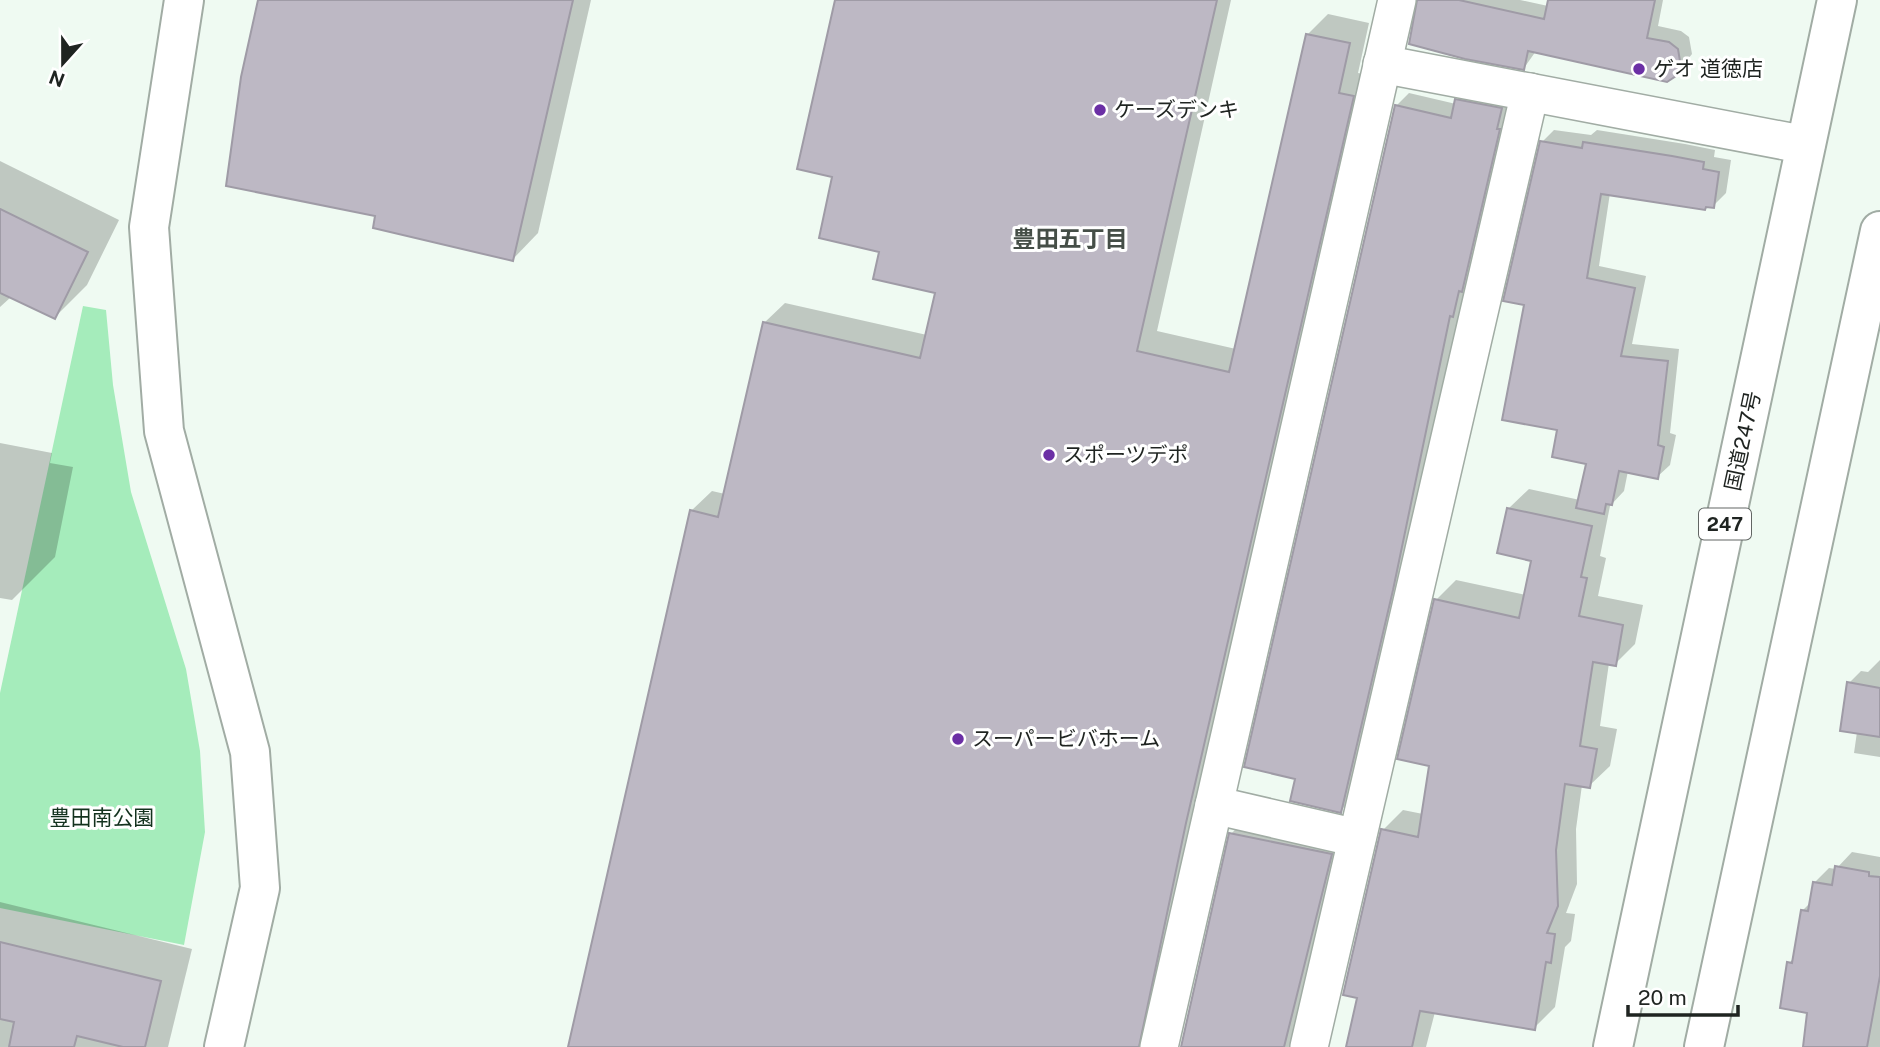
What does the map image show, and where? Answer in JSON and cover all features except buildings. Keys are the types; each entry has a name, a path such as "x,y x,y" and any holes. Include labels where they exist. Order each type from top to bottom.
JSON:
{"main road":[{"path":"184,0 149,227 164,431 250,752 260,888 224,1047"},
{"name":"国道247号","path":"1613,1047 1837,0"},
{"path":"1704,1047 1880,231"}],"street":[{"path":"1159,1047 1397,0"},
{"path":"1382,64 1806,145"},
{"path":"1308,1047 1530,92"},
{"path":"1214,805 1357,838"}],"green space":[{"name":"豊田南公園","path":"83,306 106,310 113,385 131,492 186,669 200,751 205,832 184,945 0,908 0,693"}],"place":[{"name":"ゲオ 道徳店","path":"1639,69"},
{"name":"ケーズデンキ","path":"1100,110"},
{"name":"スポーツデポ","path":"1049,455"},
{"name":"スーパービバホーム","path":"958,739"}],"district":[{"name":"豊田五丁目","path":"1070,239"}]}
